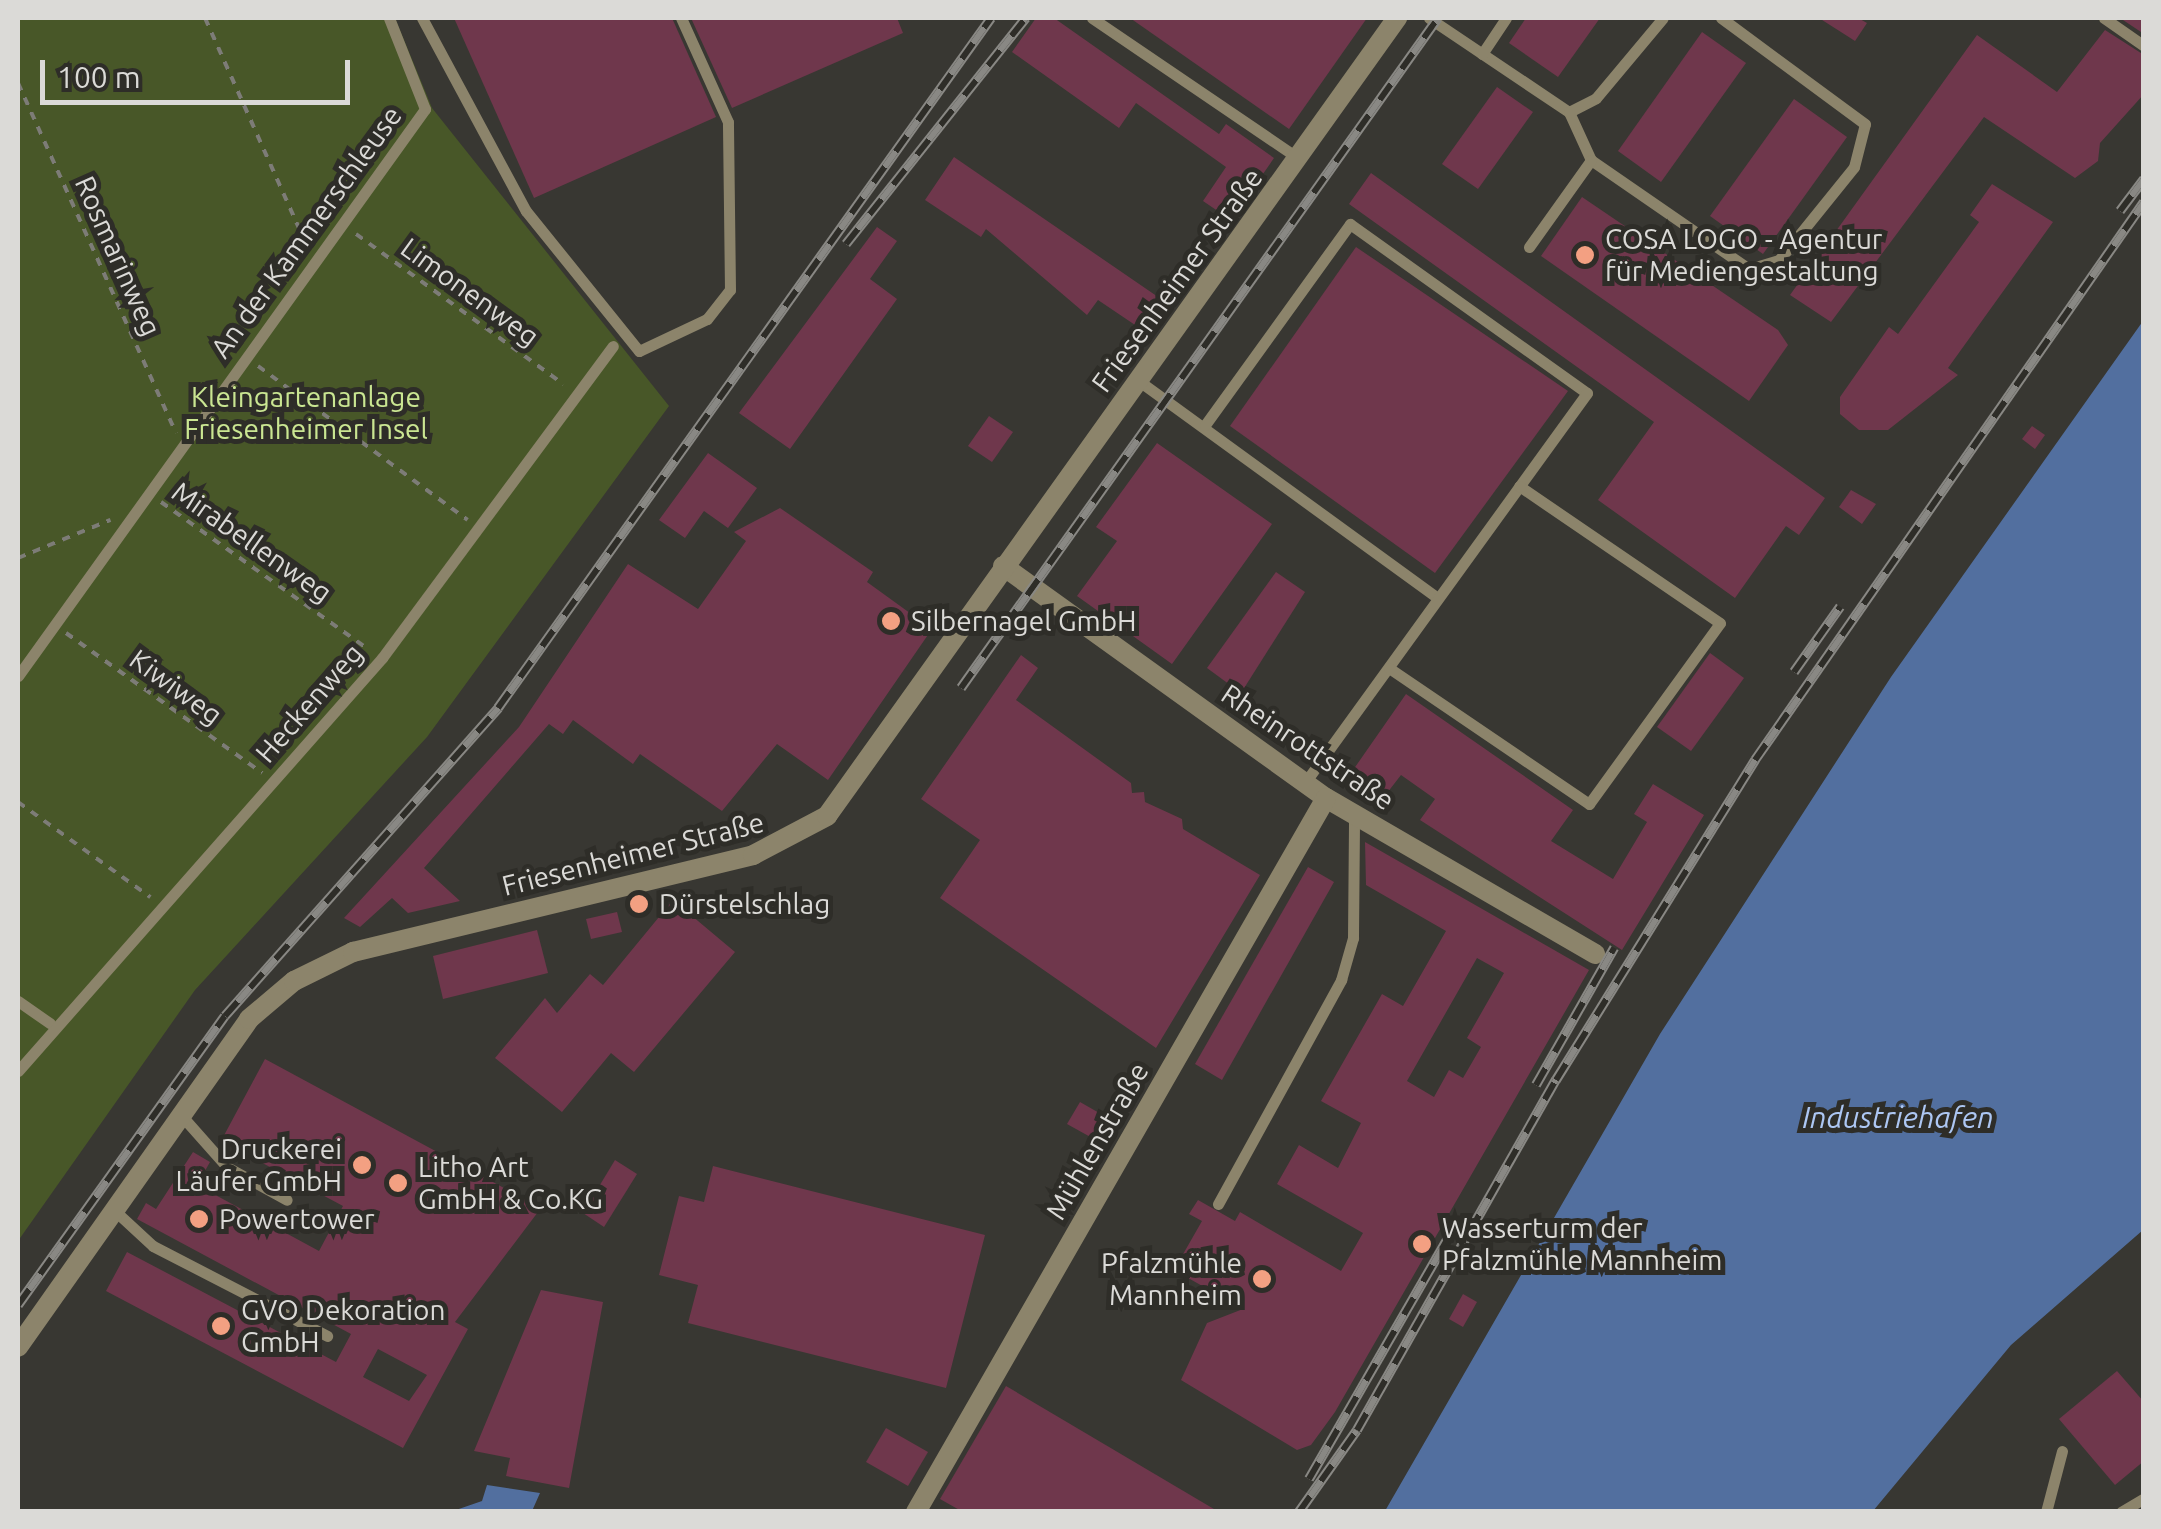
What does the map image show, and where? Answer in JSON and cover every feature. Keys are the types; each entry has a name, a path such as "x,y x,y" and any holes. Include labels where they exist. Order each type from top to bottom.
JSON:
{"street":[{"name":"Friesenheimer Straße","path":"18,1346 250,1019 332,961 753,855 812,829 846,795 1003,566 1397,18"},
{"name":"Rheinrottstraße","path":"1003,566 1326,798 1596,954"},
{"name":"Mühlenstraße","path":"916,1512 1326,798"}],"lane":[{"name":"An der Kammerschleuse","path":"18,676 425,109 389,18"},
{"path":"422,18 526,211 639,352 707,320 730,290 728,122 681,18"},
{"path":"1092,18 1298,158"},
{"path":"1429,18 1569,112 1591,160 1749,269 1780,260 1854,167 1865,124 1721,18"},
{"path":"1482,54 1506,18"},
{"path":"1569,112 1596,98 1662,18"},
{"path":"2104,18 2144,46"},
{"path":"1528,247 1591,160"},
{"path":"1205,425 1350,224 1587,393 1305,783"},
{"name":"Heckenweg","path":"18,1071 50,1024 158,902 274,782 382,658 614,346"},
{"path":"1139,381 1205,425 1438,598"},
{"path":"1389,668 1589,804 1720,623 1520,486"},
{"path":"1218,1204 1342,980 1353,938 1354,814"},
{"path":"18,1001 50,1024"},
{"path":"181,1115 226,1167 288,1200"},
{"path":"114,1210 154,1246 326,1336"},
{"path":"2046,1512 2062,1451"},
{"path":"2120,1512 2144,1498"}],"path":[{"path":"205,18 314,260"},
{"name":"Rosmarinweg","path":"18,82 182,446"},
{"name":"Limonenweg","path":"340,223 578,394"},
{"path":"246,358 479,528"},
{"path":"159,396 168,392"},
{"name":"Mirabellenweg","path":"149,494 382,658"},
{"path":"18,558 96,523 127,524"},
{"name":"Kiwiweg","path":"54,624 274,782"},
{"path":"18,802 158,902"}],"green space":[{"name":"Kleingartenanlage Friesenheimer Insel","path":"18,18 395,18 432,108 669,406 427,737 195,990 18,1241"}],"water":[{"name":"Industriehafen","path":"2143,321 2143,1230 2011,1345 1873,1511 1385,1511 1660,1034 1891,677"},
{"path":"487,1485 540,1493 532,1511 453,1511 482,1501"}],"building":[{"path":"454,18 672,18 716,117 534,198"},
{"path":"691,18 897,18 903,33 732,108"},
{"path":"1036,18 1054,18 1219,134 1226,124 1274,158 1231,220 1203,201 1226,167 1136,103 1119,128 1012,52"},
{"path":"1130,18 1367,18 1289,129"},
{"path":"1526,18 1600,18 1558,77 1509,43"},
{"path":"1819,18 1858,18 1867,23 1855,41"},
{"path":"2120,18 2144,18 2144,34"},
{"path":"2105,30 2144,55 2144,94 2100,143 2098,161 2075,178 1984,117 1831,322 1790,295 1977,35 2057,92"},
{"path":"1702,32 1746,63 1661,182 1618,151"},
{"path":"1497,87 1533,112 1478,189 1442,164"},
{"path":"1794,99 1847,137 1763,254 1710,216"},
{"path":"954,157 1161,299 1141,329 1098,300 1087,315 986,229 981,237 925,200"},
{"path":"1371,173 1825,498 1799,535 1786,526 1735,598 1598,500 1654,422 1349,204"},
{"path":"1992,184 2053,222 1948,368 1958,375 1888,430 1859,430 1840,414 1840,397 1889,327 1898,334 1979,222 1970,215"},
{"path":"1582,197 1778,330 1788,345 1749,401 1541,256"},
{"path":"877,227 897,241 870,279 897,299 790,449 739,413"},
{"path":"1356,247 1568,391 1435,573 1230,426"},
{"path":"989,416 1013,432 992,462 968,446"},
{"path":"2032,426 2045,435 2035,449 2022,439"},
{"path":"1157,443 1272,524 1172,664 1077,596 1117,541 1096,527"},
{"path":"708,453 757,488 728,528 704,511 685,538 659,520"},
{"path":"1851,490 1876,504 1862,524 1839,507"},
{"path":"780,508 873,572 867,582 932,629 828,780 777,744 722,811 640,754 633,764 573,720 563,734 549,724 424,868 460,901 408,913 392,898 360,927 344,918 519,727 628,564 698,609 746,541 734,532"},
{"path":"1276,572 1305,592 1241,693 1207,668"},
{"path":"1710,653 1744,678 1691,751 1657,727"},
{"path":"1021,655 1038,668 1016,700 1131,783 1132,793 1144,792 1145,802 1182,819 1183,829 1260,875 1156,1048 940,898 980,840 921,799"},
{"path":"1406,694 1573,810 1551,841 1613,879 1647,822 1634,814 1653,784 1704,815 1622,950 1420,820 1435,799 1401,775 1377,806 1344,783"},
{"path":"1365,842 1589,970 1335,1412 1311,1445 1297,1450 1181,1380 1207,1323 1243,1309 1174,1270 1202,1221 1189,1214 1198,1200 1235,1221 1240,1212 1341,1271 1363,1233 1277,1184 1299,1145 1338,1168 1361,1123 1321,1101 1382,994 1403,1006 1446,931 1366,885","holes":["1477,958 1504,973 1467,1038 1481,1047 1463,1078 1449,1070 1434,1097 1407,1081"]},
{"path":"1308,867 1334,882 1222,1080 1195,1064"},
{"path":"673,900 735,952 634,1072 611,1053 562,1112 495,1058 545,998 557,1013 590,974 603,985"},
{"path":"617,912 622,932 591,939 586,919"},
{"path":"537,930 548,973 443,999 433,956"},
{"path":"265,1059 541,1208 455,1322 468,1329 403,1448 106,1291 127,1252 336,1362 351,1334 137,1219 146,1203 156,1209 193,1152 210,1162 197,1185 319,1251 343,1206 221,1141","holes":["378,1349 427,1375 409,1401 363,1377"]},
{"path":"1080,1102 1115,1122 1103,1144 1067,1124"},
{"path":"615,1160 637,1174 604,1227 583,1213"},
{"path":"713,1166 985,1235 946,1388 688,1323 698,1285 659,1275 679,1196 704,1202"},
{"path":"541,1290 603,1302 569,1488 506,1476 510,1458 474,1451"},
{"path":"1463,1294 1477,1302 1463,1327 1449,1319"},
{"path":"2117,1371 2144,1402 2144,1461 2115,1485 2059,1419"},
{"path":"1006,1386 1219,1512 963,1512 940,1499"},
{"path":"886,1428 928,1452 908,1486 866,1462"}],"railway":[{"path":"18,1305 225,1016 498,708 991,18"},
{"path":"846,244 1026,18"},
{"path":"961,688 1438,18"},
{"path":"2120,211 2144,179"},
{"path":"1299,1512 1357,1430 1556,1080 1755,760 2144,202"},
{"path":"1794,672 1840,607"},
{"path":"1536,1085 1614,948"},
{"path":"1309,1479 1454,1228"}],"place":[{"name":"COSA LOGO - Agentur für Mediengestaltung","path":"1585,255"},
{"name":"Silbernagel GmbH","path":"891,621"},
{"name":"Dürstelschlag","path":"639,904"},
{"name":"Druckerei Läufer GmbH","path":"362,1165"},
{"name":"Litho Art GmbH & Co.KG","path":"398,1183"},
{"name":"Powertower","path":"199,1219"},
{"name":"Wasserturm der Pfalzmühle Mannheim","path":"1422,1244"},
{"name":"Pfalzmühle Mannheim","path":"1262,1279"},
{"name":"GVO Dekoration GmbH","path":"221,1326"}]}
